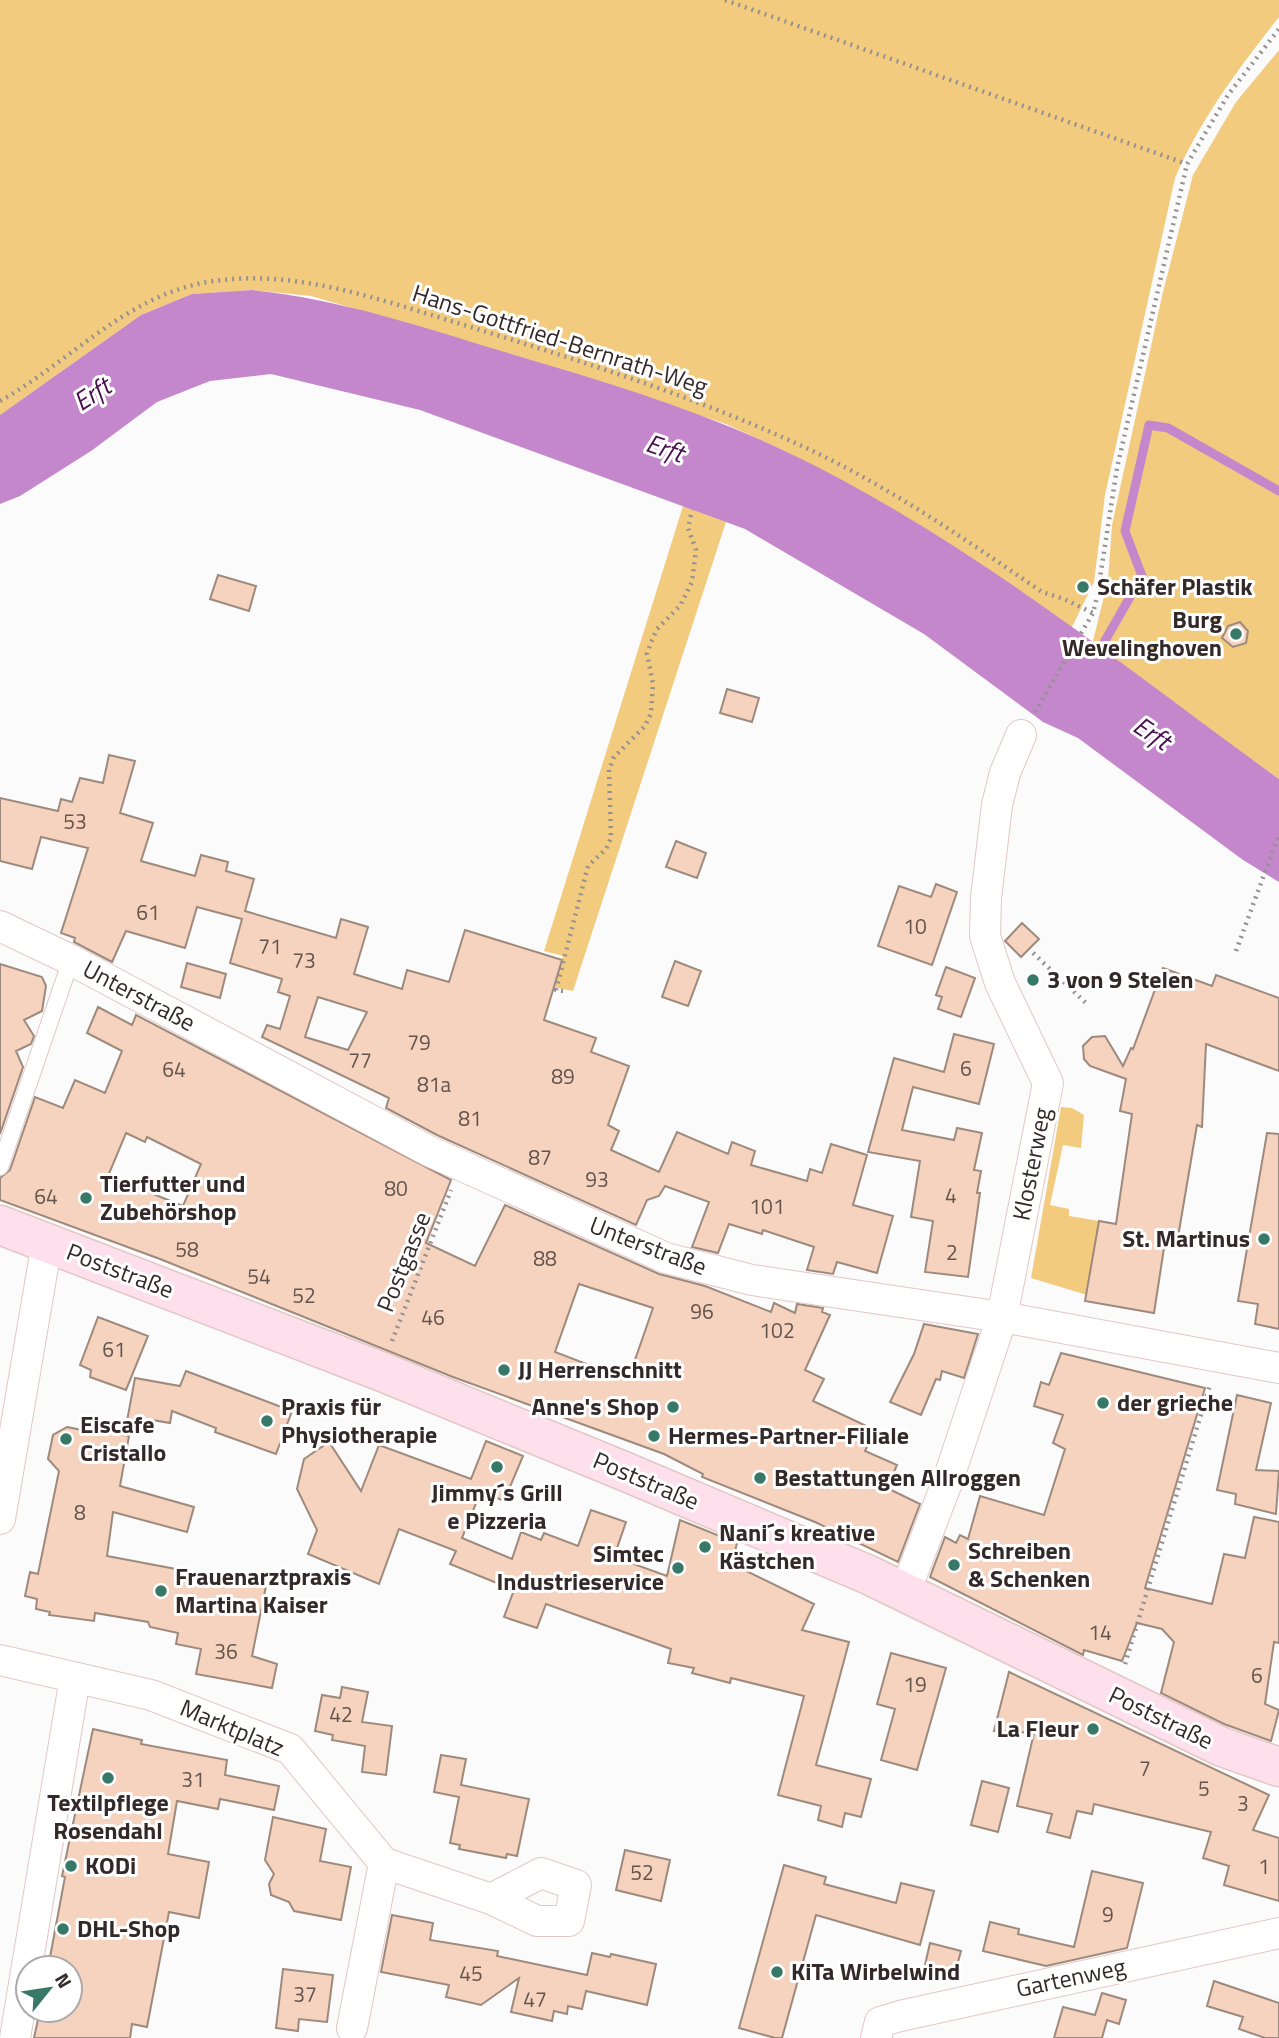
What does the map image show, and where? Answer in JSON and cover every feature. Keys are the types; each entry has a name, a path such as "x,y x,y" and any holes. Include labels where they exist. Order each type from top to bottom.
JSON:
{"street":[{"name":"Klosterweg","path":"905,1592 948,1480 1002,1317 1048,1083 1000,983 985,936 986,898 997,805 1005,773 1021,736"},
{"name":"Unterstraße","path":"0,926 71,960 461,1166 640,1247 691,1266 752,1280 1002,1317 1279,1368"},
{"name":"Poststraße","path":"0,1225 380,1371 626,1472 905,1592 1236,1754 1279,1767"},
{"path":"0,1519 3,1479 47,1243"},
{"name":"Marktplatz","path":"0,1660 152,1695 290,1749 384,1863"},
{"path":"15,2038 75,1678"},
{"path":"352,2028 384,1863 491,1899"},
{"name":"Gartenweg","path":"876,2038 880,2022 900,2016 1279,1933"}],"lane":[{"name":"Unterstraße","path":"0,1167 71,960"}],"path":[{"path":"725,0 1187,164"},
{"path":"1021,736 1093,614 1101,580 1117,468 1187,164 1220,106 1279,29"},
{"name":"Hans-Gottfried-Bernrath-Weg","path":"0,401 130,311 169,292 201,284 255,278 321,285 491,334 675,394 777,435 921,510 1042,592 1064,599 1093,614"},
{"path":"563,991 556,989 588,876 588,866 606,849 611,838 609,770 614,757 645,726 651,713 653,684 648,654 651,642 656,629 680,606 692,582 696,550 688,528 692,510"},
{"path":"1236,951 1279,834"},
{"path":"1033,953 1088,1005"},
{"name":"Postgasse","path":"380,1371 461,1166"},
{"path":"1113,1694 1122,1676 1217,1357"}],"shaded area":[{"path":"0,0 1279,0 1279,17 1221,94 1196,135 1175,178 1105,495 1094,582 1071,629 984,566 789,453 726,424 531,360 311,296 252,290 192,294 141,315 0,415"},
{"path":"1279,50 1279,779 1092,645 1108,580 1112,525 1162,296 1193,175 1236,102"},
{"path":"683,506 726,522 573,991 553,987 563,956 544,951"},
{"path":"1061,1107 1072,1108 1084,1115 1081,1148 1063,1145 1050,1205 1069,1209 1069,1216 1099,1221 1087,1295 1031,1278"}],"water":[{"name":"Erft","path":"252,290 315,300 376,314 608,383 752,436 853,486 979,562 1279,779 1279,882 1243,860 1078,738 1043,722 924,634 745,529 420,410 271,374 210,381 157,402 91,451 20,496 0,504 0,415 141,315 192,294"}],"building":[{"path":"218,575 256,586 249,611 210,599"},
{"path":"1240,622 1248,631 1246,643 1233,647 1222,638 1228,626"},
{"path":"727,689 759,698 752,722 720,713"},
{"path":"109,755 135,761 120,813 153,823 141,861 195,876 201,855 228,862 226,871 254,879 245,911 336,938 341,919 368,927 354,974 402,989 407,970 449,982 465,930 562,960 544,1020 596,1038 591,1052 629,1066 608,1125 619,1131 611,1150 659,1172 677,1132 728,1154 732,1142 755,1151 751,1165 807,1181 810,1169 822,1173 831,1144 867,1155 853,1205 893,1216 877,1273 837,1262 833,1274 807,1270 814,1247 763,1230 762,1234 729,1224 718,1253 692,1247 709,1202 665,1186 659,1196 647,1200 636,1225 437,1135 386,1108 389,1098 262,1037 267,1025 280,1029 290,996 278,992 282,979 230,963 242,919 197,907 185,948 126,931 112,962 74,942 75,938 61,933 88,848 41,837 32,869 0,861 0,798 58,811 61,799 72,802 80,778 103,783","holes":["318,997 367,1012 348,1050 305,1037"]},
{"path":"676,841 706,853 697,878 666,867"},
{"path":"936,884 957,892 932,965 878,946 899,886 931,897"},
{"path":"1022,923 1039,939 1021,957 1005,941"},
{"path":"675,961 701,971 688,1006 662,997"},
{"path":"187,963 226,974 220,998 181,987"},
{"path":"0,964 42,977 46,986 42,1011 24,1020 34,1036 31,1044 16,1051 23,1067 0,1134"},
{"path":"946,967 975,978 961,1017 938,1009 942,997 936,995"},
{"path":"1163,968 1212,986 1216,975 1279,998 1279,1071 1206,1044 1202,1127 1197,1125 1178,1237 1166,1235 1154,1313 1085,1301 1099,1221 1116,1224 1132,1114 1120,1111 1126,1079 1090,1066 1084,1059 1083,1046 1092,1037 1105,1036 1123,1066 1131,1048 1133,1049"},
{"path":"98,1007 132,1025 136,1015 451,1180 426,1243 475,1266 505,1205 659,1274 705,1286 771,1312 774,1303 795,1313 797,1304 823,1308 822,1312 830,1315 805,1370 824,1379 813,1401 875,1430 865,1451 897,1465 887,1488 920,1504 898,1562 815,1522 702,1477 703,1474 664,1454 453,1377 160,1259 0,1200 0,1178 10,1170 35,1097 63,1108 75,1080 105,1093 122,1051 87,1033","holes":["126,1133 145,1142 147,1137 201,1164 183,1206 108,1176","579,1284 653,1308 628,1380 555,1352"]},
{"path":"954,1034 994,1044 979,1104 913,1087 902,1130 954,1140 957,1128 982,1133 974,1170 981,1171 977,1193 980,1193 968,1277 925,1272 933,1221 911,1217 920,1161 868,1152 894,1058 944,1072"},
{"name":"St. Martinus","path":"1267,1133 1279,1134 1279,1329 1255,1324 1258,1304 1238,1301"},
{"path":"98,1317 148,1336 126,1390 90,1377 91,1370 80,1365"},
{"path":"924,1324 978,1334 964,1378 942,1371 921,1415 890,1402 914,1354"},
{"path":"1061,1353 1205,1388 1145,1588 1212,1604 1224,1554 1245,1558 1254,1517 1279,1522 1279,1643 1274,1642 1265,1704 1279,1710 1271,1741 1224,1724 1161,1693 1174,1642 1162,1629 1137,1623 1122,1661 1084,1650 1083,1655 930,1577 945,1537 956,1543 960,1535 968,1539 980,1496 1044,1515 1065,1449 1053,1443 1063,1415 1034,1406 1041,1382 1049,1385"},
{"path":"186,1371 292,1411 276,1454 215,1432 216,1428 172,1411 170,1423 152,1420 151,1426 127,1421 135,1378 180,1386"},
{"path":"1237,1395 1271,1403 1256,1470 1279,1471 1276,1514 1235,1504 1236,1494 1217,1490"},
{"path":"67,1427 82,1430 83,1427 129,1436 120,1486 194,1507 187,1532 113,1512 107,1556 266,1586 252,1656 277,1664 272,1688 196,1674 201,1649 176,1644 178,1633 150,1627 148,1622 95,1613 94,1621 49,1615 50,1612 36,1609 37,1599 25,1596 30,1572 38,1574 59,1471 48,1459 53,1435"},
{"path":"486,1441 523,1456 504,1501 481,1491 462,1538 512,1559 521,1532 541,1540 544,1533 578,1546 591,1510 626,1522 614,1557 667,1576 680,1520 737,1543 732,1564 814,1604 802,1630 849,1642 816,1765 871,1779 861,1817 845,1813 842,1827 818,1820 821,1806 778,1795 804,1696 731,1678 730,1683 692,1673 694,1668 668,1663 671,1649 546,1604 537,1628 504,1617 514,1590 450,1564 456,1551 399,1529 379,1584 308,1554 317,1530 297,1489 304,1459 329,1442 361,1491 379,1445 471,1479"},
{"path":"891,1653 946,1668 917,1770 881,1760 895,1709 877,1704"},
{"path":"1009,1672 1269,1795 1253,1830 1279,1838 1279,1901 1224,1885 1229,1866 1203,1858 1211,1832 1094,1804 1092,1814 1077,1811 1070,1838 1047,1832 1052,1814 1017,1806 1034,1733 994,1731"},
{"path":"342,1687 368,1692 362,1722 392,1726 386,1775 362,1772 365,1746 332,1740 333,1735 315,1731 322,1695 340,1698"},
{"path":"93,1729 142,1740 141,1744 227,1760 225,1775 279,1786 274,1810 220,1799 218,1809 177,1801 168,1854 209,1862 199,1918 169,1912 147,2027 132,2024 130,2038 34,2038 37,2024 84,2024 84,1954 51,1954 65,1877 62,1876"},
{"path":"441,1755 466,1759 461,1785 529,1799 517,1856 507,1854 506,1858 459,1849 460,1845 450,1843 459,1797 434,1792"},
{"path":"982,1781 1009,1788 998,1832 971,1825"},
{"path":"273,1817 326,1829 320,1861 351,1867 341,1920 294,1911 289,1902 271,1895 269,1884 274,1874 265,1860"},
{"path":"625,1850 670,1860 661,1901 616,1890"},
{"name":"KiTa Wirbelwind","path":"784,1865 826,1877 824,1884 896,1903 901,1883 934,1891 920,1945 816,1915 782,2038 775,2038 739,2028"},
{"path":"1092,1871 1143,1883 1127,1948 1046,1966 983,1951 990,1922 1019,1929 1018,1934 1074,1947"},
{"path":"392,1915 433,1923 430,1940 498,1951 497,1956 587,1975 592,1953 610,1957 611,1954 656,1964 647,2005 586,1991 582,2009 568,2006 567,2014 554,2011 552,2021 511,2012 519,1978 481,2005 446,1997 449,1985 381,1972"},
{"path":"930,1943 961,1951 955,1973 925,1965"},
{"path":"283,1969 333,1975 327,2022 299,2019 298,2031 276,2028"},
{"path":"1214,1981 1279,2003 1279,2038 1265,2038 1239,2029 1243,2017 1207,2006"},
{"path":"1102,1993 1126,2000 1119,2024 1107,2020 1102,2038 1054,2038 1063,2007 1095,2015"}],"waterway":[{"path":"1094,660 1142,576 1125,531 1149,425 1168,428 1279,491"}],"place":[{"name":"Schäfer Plastik","path":"1083,587"},
{"name":"Burg Wevelinghoven","path":"1236,634"},
{"name":"3 von 9 Stelen","path":"1033,980"},
{"name":"Tierfutter und Zubehörshop","path":"86,1198"},
{"name":"St. Martinus","path":"1264,1239"},
{"name":"JJ Herrenschnitt","path":"504,1370"},
{"name":"der grieche","path":"1103,1403"},
{"name":"Anne's Shop","path":"673,1407"},
{"name":"Praxis für Physiotherapie","path":"267,1421"},
{"name":"Hermes-Partner-Filiale","path":"654,1436"},
{"name":"Eiscafe Cristallo","path":"66,1439"},
{"name":"Jimmy´s Grill e Pizzeria","path":"497,1467"},
{"name":"Bestattungen Allroggen","path":"760,1478"},
{"name":"Nani´s kreative Kästchen","path":"705,1547"},
{"name":"Schreiben & Schenken","path":"954,1565"},
{"name":"Simtec Industrieservice","path":"678,1568"},
{"name":"Frauenarztpraxis Martina Kaiser","path":"161,1591"},
{"name":"La Fleur","path":"1093,1729"},
{"name":"Textilpflege Rosendahl","path":"108,1778"},
{"name":"KODi","path":"71,1866"},
{"name":"DHL-Shop","path":"63,1929"},
{"name":"KiTa Wirbelwind","path":"777,1972"}]}
